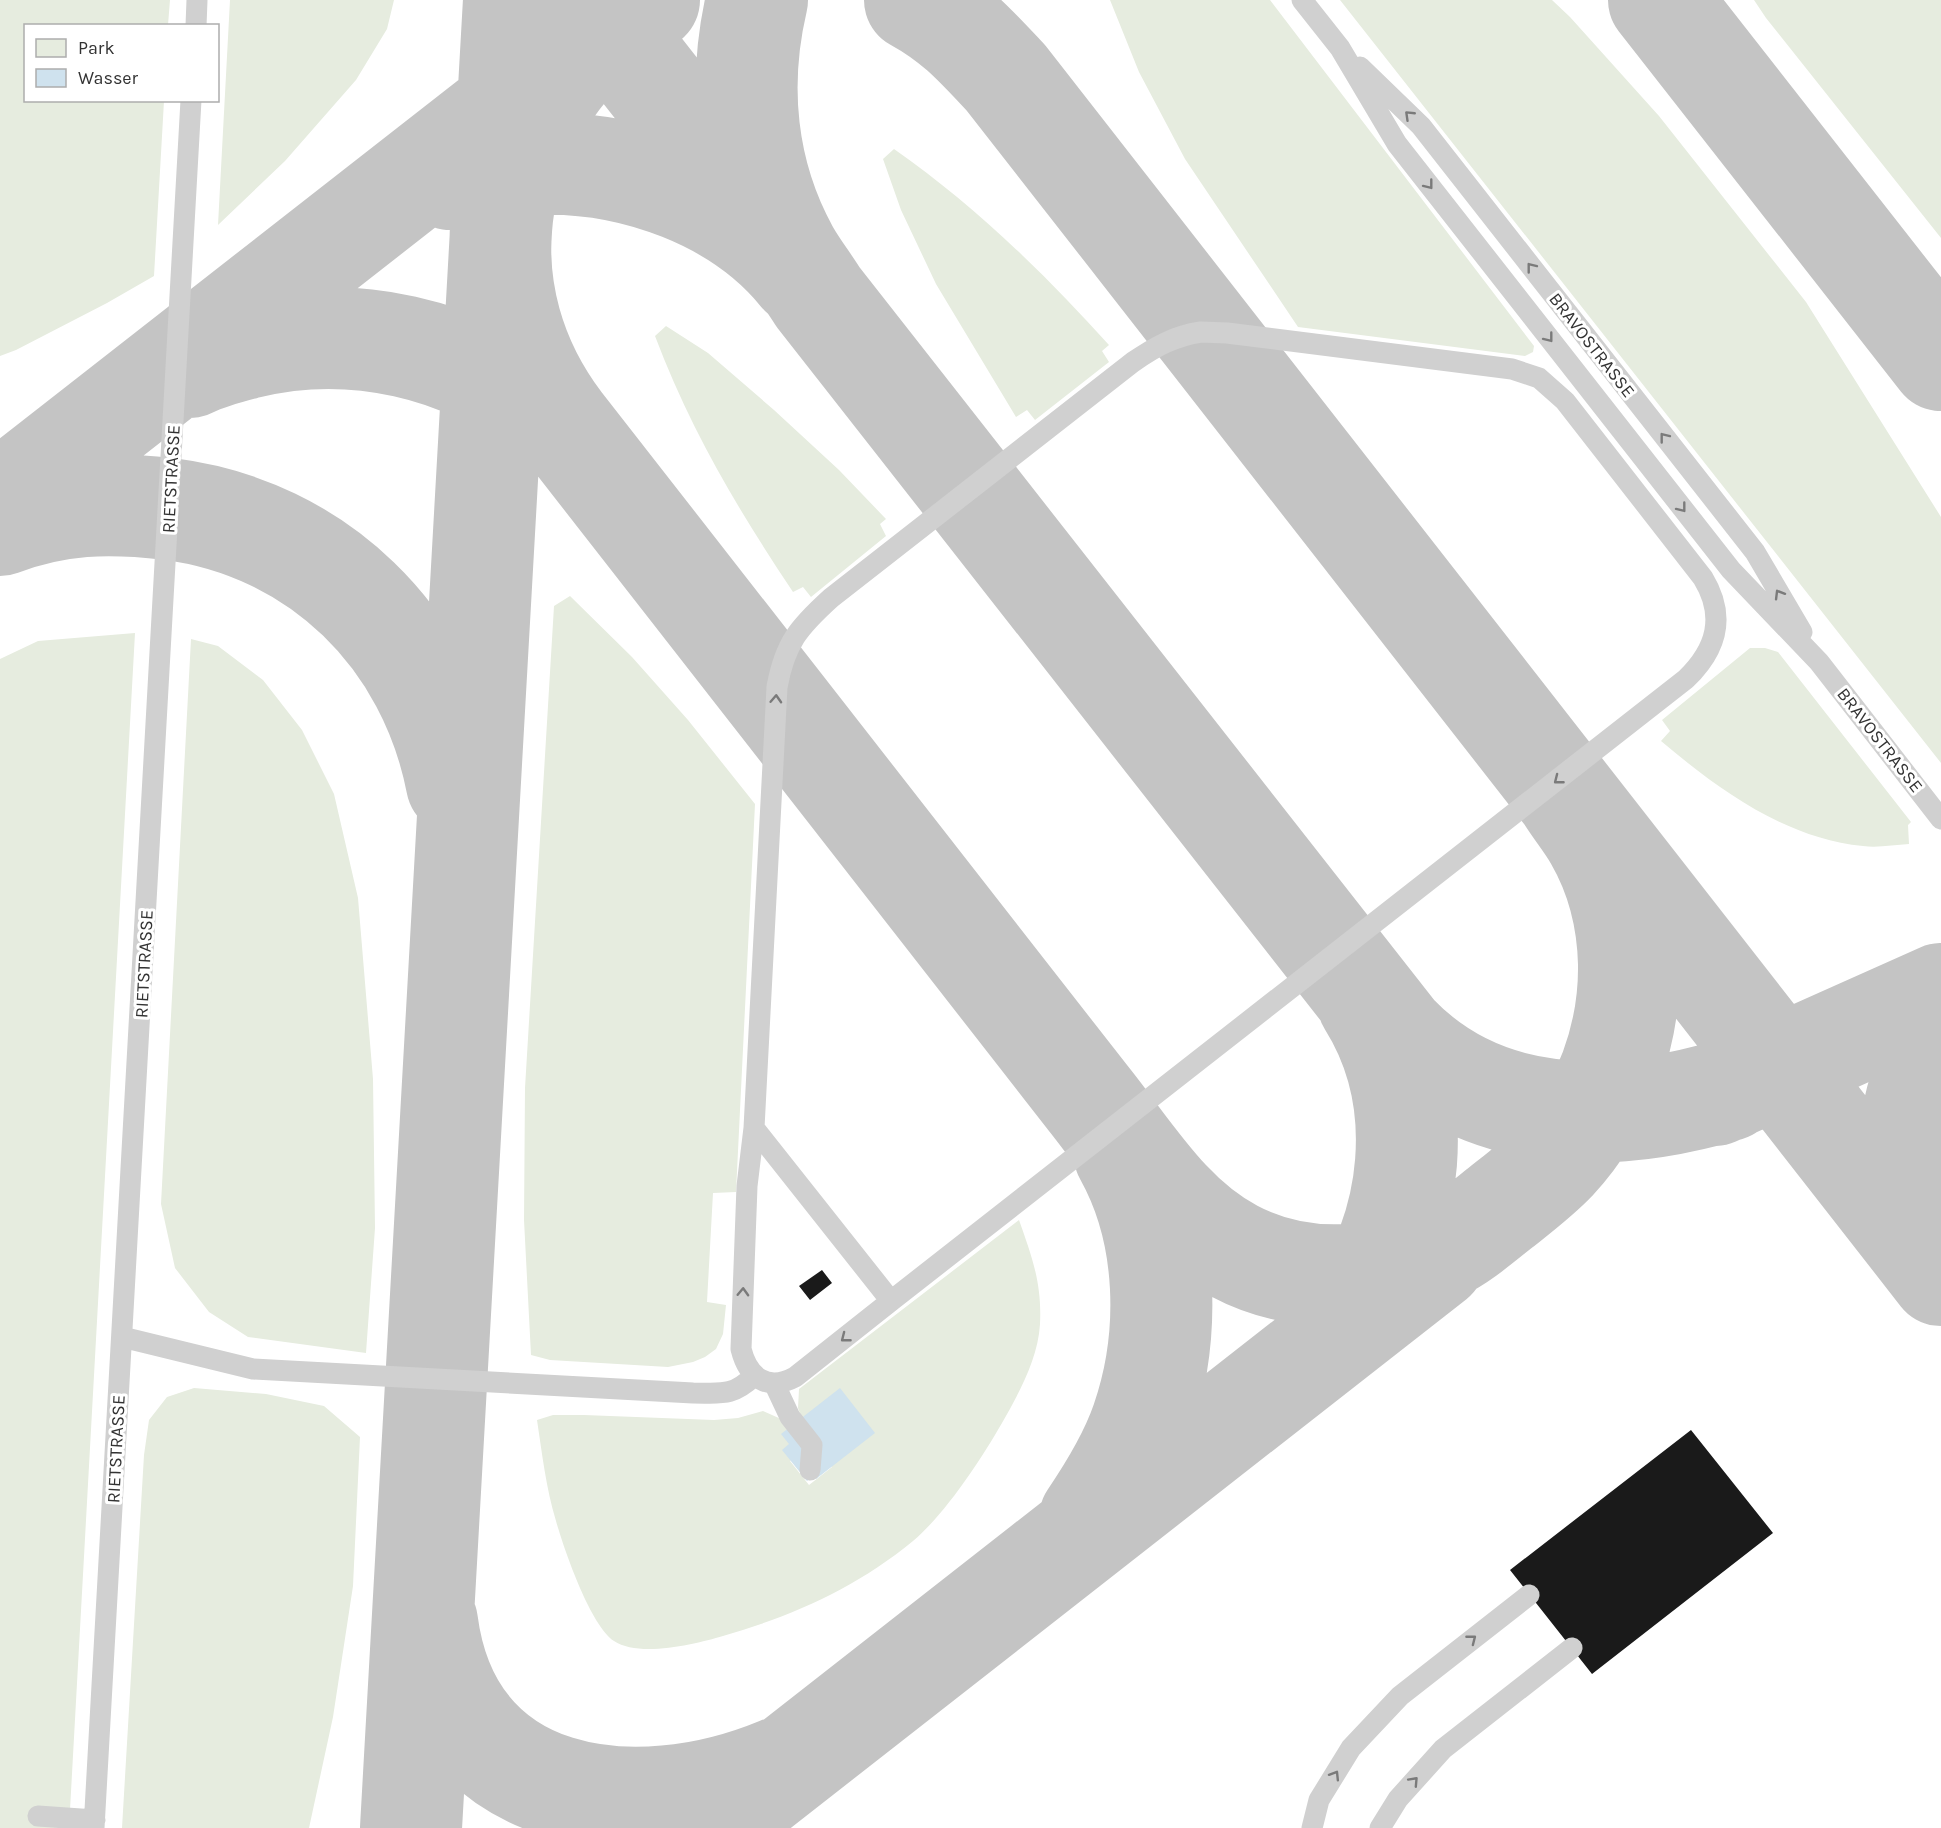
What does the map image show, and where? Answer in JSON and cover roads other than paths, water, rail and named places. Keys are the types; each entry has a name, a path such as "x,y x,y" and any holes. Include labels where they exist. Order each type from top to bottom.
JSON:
{"lane":[{"path":"196,24 197,0"},
{"name":"BRAVOSTRASSE","path":"1302,0 1340,48 1420,126 1755,552 1820,662"},
{"name":"BRAVOSTRASSE","path":"1340,48 1397,144 1731,570 1820,662 1941,819"},
{"name":"RIETSTRASSE","path":"95,1824 191,102"},
{"path":"1201,332 1227,333 1512,369 1539,378 1564,401 1710,590 1715,603 1715,632 1709,650 1698,668 1686,679 795,1377 785,1382 774,1383 754,1376 747,1368 741,1348 747,1186 754,1128 777,687 785,654 794,636 815,612 1133,362 1164,342 1183,335 1201,332"},
{"path":"754,1128 891,1302"},
{"path":"122,1337 253,1369 693,1393 737,1391 754,1376"},
{"path":"774,1383 790,1417 812,1445 810,1470"},
{"path":"1312,1828 1325,1791 1351,1748 1375,1722 1400,1696 1529,1594"},
{"path":"1380,1828 1398,1799 1443,1749 1572,1648"},
{"path":"38,1816 95,1824"}],"water":[{"path":"840,1388 875,1433 816,1479 813,1476 807,1481 782,1450 789,1444 781,1434"}]}
